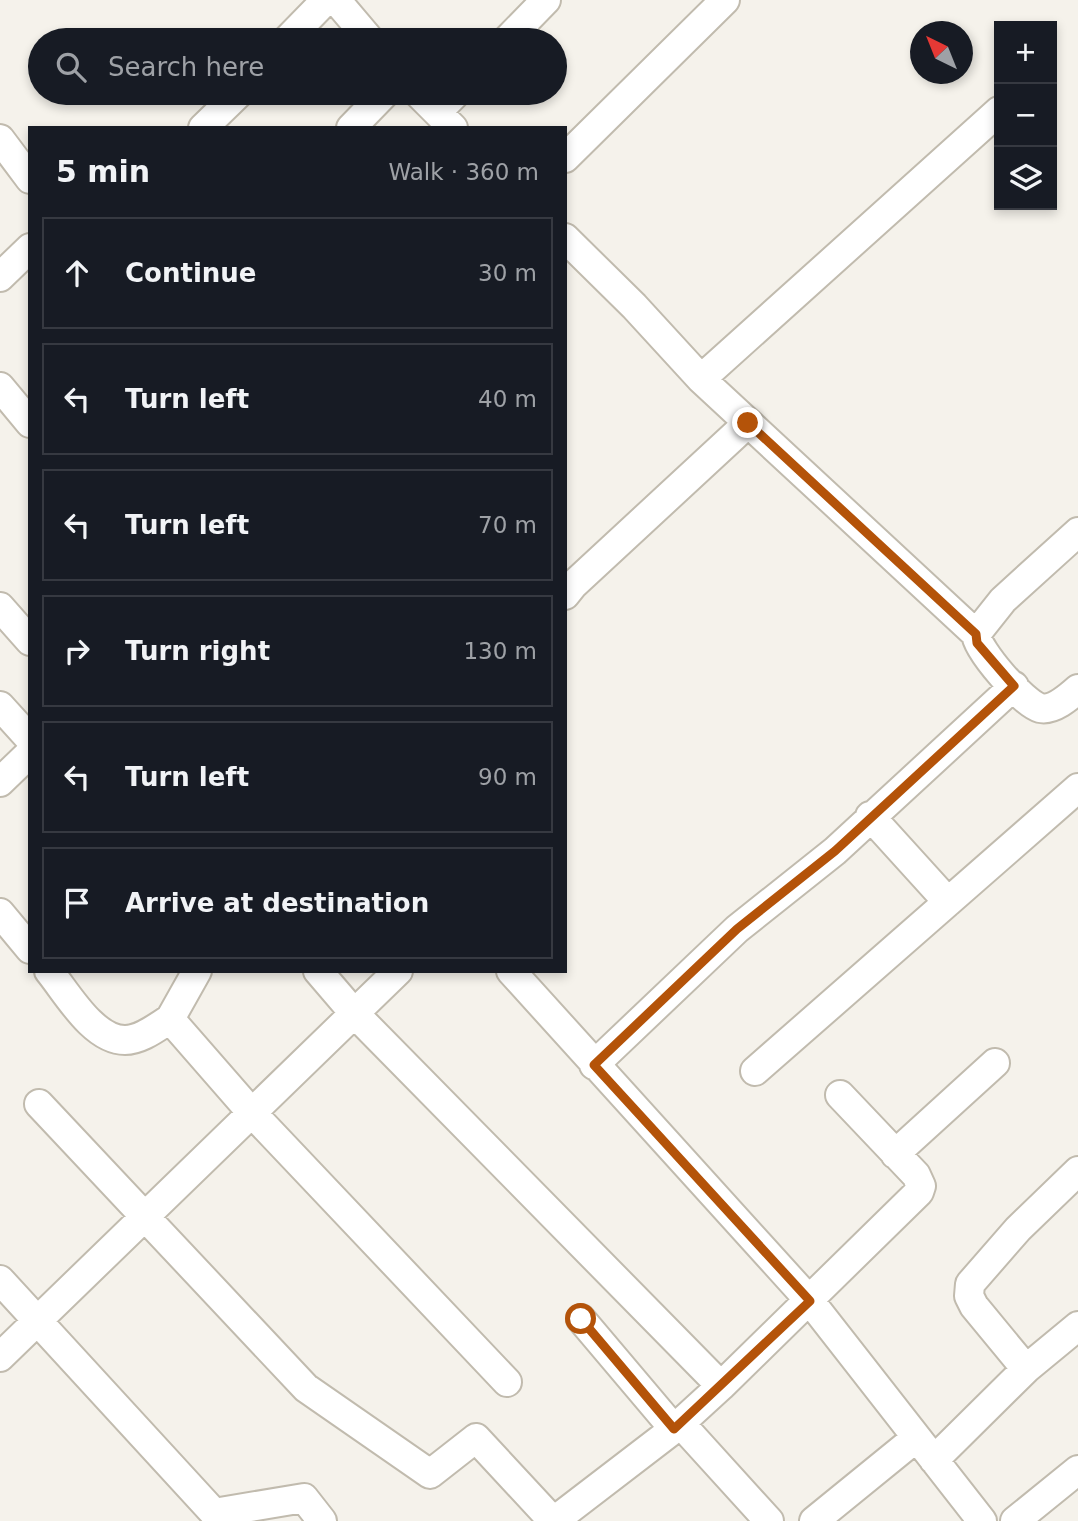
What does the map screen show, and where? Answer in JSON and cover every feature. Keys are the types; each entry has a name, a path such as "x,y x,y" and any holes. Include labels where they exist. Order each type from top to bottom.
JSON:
{"street":[{"path":"299,28 326,0"},
{"path":"519,28 546,0"},
{"path":"567,156 725,0"},
{"path":"353,6 364,28"},
{"path":"205,126 227,105"},
{"path":"353,126 373,105"},
{"path":"701,379 994,115"},
{"path":"0,139 28,175"},
{"path":"567,240 634,306 701,379 976,634 977,643 1028,701 1041,708 1052,707 1078,689"},
{"path":"0,277 28,250"},
{"path":"0,387 28,421"},
{"path":"567,592 748,423"},
{"path":"976,634 1003,600 1078,532"},
{"path":"0,607 28,639"},
{"path":"594,1065 737,929 835,851 1014,686"},
{"path":"0,706 28,737"},
{"path":"0,782 28,754"},
{"path":"755,1071 1078,788"},
{"path":"870,816 948,902"},
{"path":"0,913 28,947"},
{"path":"51,973 106,1035 125,1040 146,1034 170,1019 196,973"},
{"path":"320,973 354,1013 721,1386"},
{"path":"0,1357 396,973"},
{"path":"514,973 594,1065 810,1301 982,1521"},
{"path":"170,1019 252,1113 507,1382"},
{"path":"895,1154 995,1063"},
{"path":"39,1104 306,1388 430,1474 476,1438 554,1521 677,1426 810,1301 919,1192 920,1181 839,1095"},
{"path":"1026,1369 974,1306 969,1296 970,1284 986,1263 1078,1171"},
{"path":"0,1280 214,1513 304,1498 323,1521"},
{"path":"581,1319 677,1426 769,1521"},
{"path":"933,1460 1026,1369 1078,1326"},
{"path":"814,1521 840,1512 916,1438"},
{"path":"1015,1521 1078,1470"}],"route":[{"path":"581,1319 674,1429 810,1301 594,1065 737,929 835,851 1014,686 984,653 977,643 976,634 748,423"}]}
